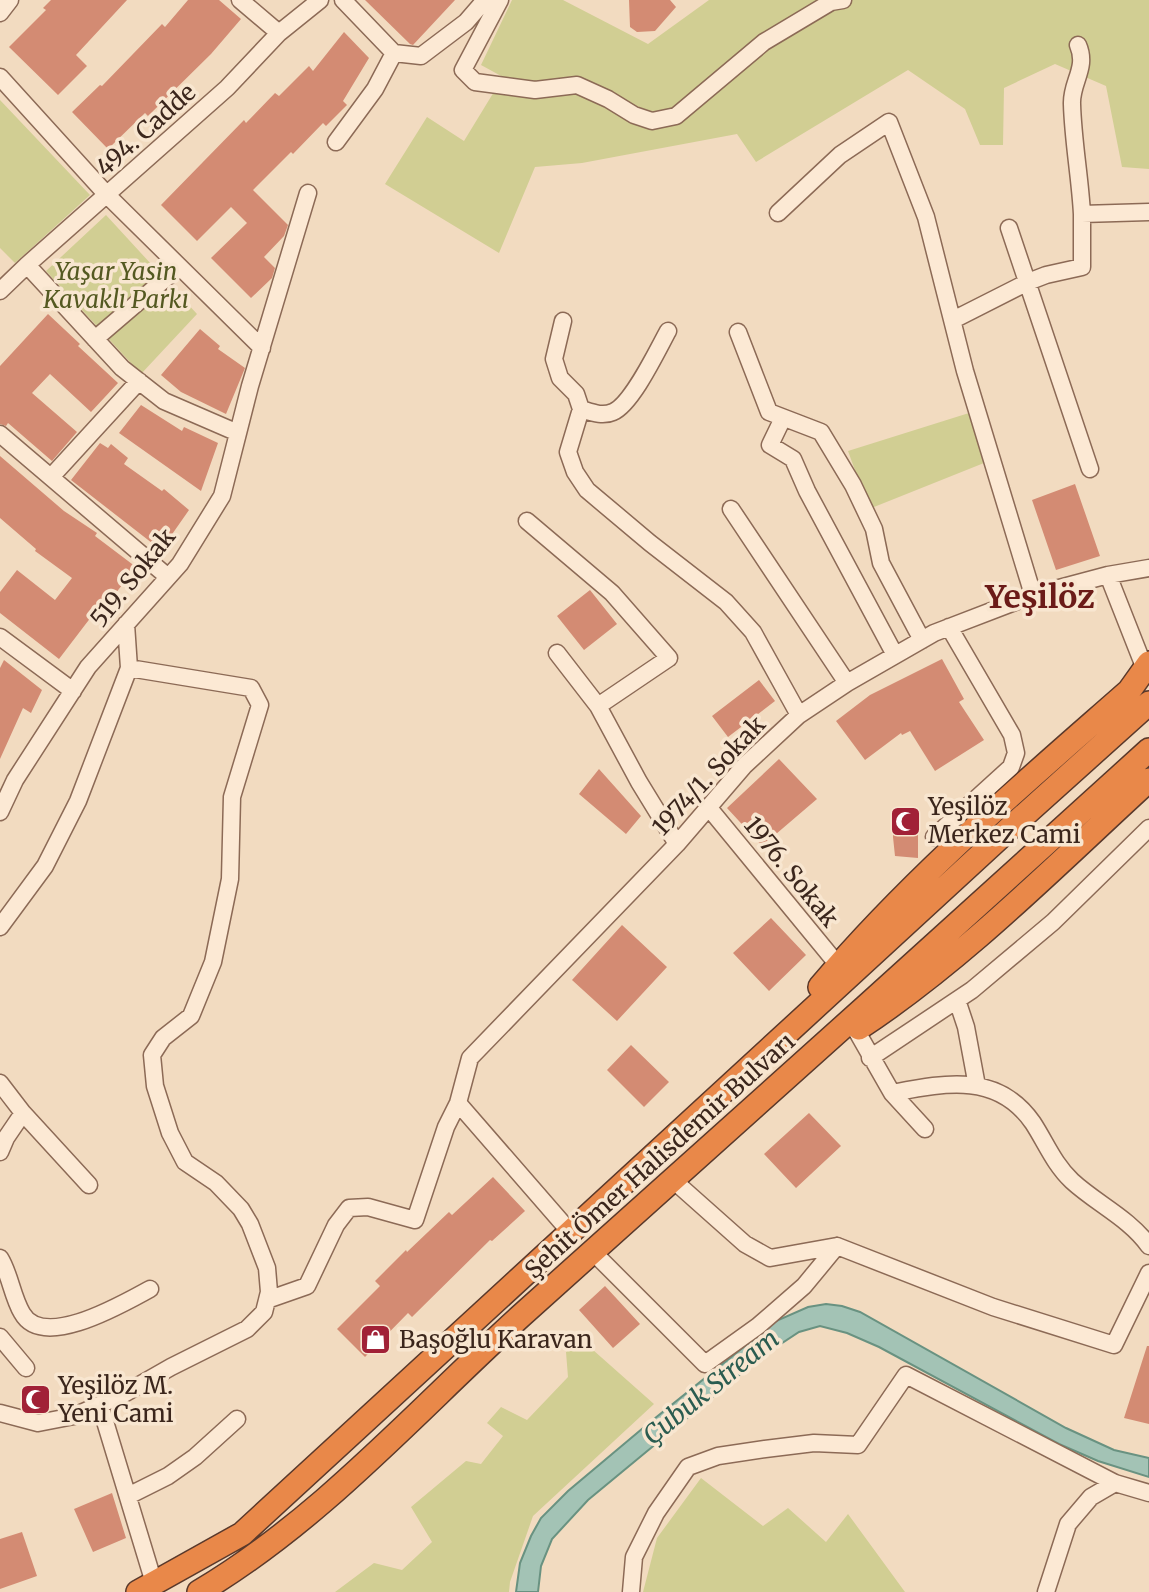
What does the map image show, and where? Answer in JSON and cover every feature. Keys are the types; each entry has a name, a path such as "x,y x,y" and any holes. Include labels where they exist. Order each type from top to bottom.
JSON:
{"highway":[{"name":"Şehit Ömer Halisdemir Bulvarı","path":"755,1063 838,965 970,832 1129,691 1147,666"},
{"name":"Şehit Ömer Halisdemir Bulvarı","path":"146,1588 242,1534 1146,705"},
{"name":"Şehit Ömer Halisdemir Bulvarı","path":"199,1592 230,1574 307,1514 396,1435 522,1315 594,1253 1149,750"},
{"path":"792,1071 905,997 1014,903 1149,780"}],"street":[{"path":"0,13 10,0"},
{"path":"240,0 279,33"},
{"name":"494. Cadde","path":"0,291 227,89 279,33 320,0"},
{"path":"343,0 394,53 421,56 466,22 485,0"},
{"path":"500,0 463,71 475,82 535,90 577,85 634,115 652,121 676,116 764,42 831,2 843,0"},
{"path":"953,320 1028,282 1082,267 1080,177 1071,101 1083,57 1078,46"},
{"path":"336,142 375,89 394,53"},
{"path":"0,76 108,196 262,348"},
{"path":"778,213 840,155 890,122 926,217 965,371 1034,595"},
{"name":"519. Sokak","path":"0,812 15,780 88,667 180,564 222,496 308,193"},
{"path":"1082,215 1149,212"},
{"path":"1009,228 1090,469"},
{"path":"27,265 122,368 164,401 238,433"},
{"path":"95,339 179,267"},
{"path":"563,321 554,359 560,378 576,394 580,409 568,452 575,472 587,490 726,602 752,632 799,715"},
{"path":"580,409 603,415 615,412 635,390 668,331"},
{"path":"738,332 769,412 821,432 853,485 874,529 881,563 922,640"},
{"path":"51,477 139,381"},
{"path":"783,418 770,445 793,459 807,491 895,655"},
{"path":"0,434 168,577"},
{"path":"731,509 847,682"},
{"path":"527,521 612,593 669,658 598,706"},
{"name":"1974/1. Sokak","path":"458,1103 470,1058 677,844 744,766 799,715 847,682 949,627 1034,595 1108,575 1149,568"},
{"path":"1108,575 1147,666"},
{"path":"0,927 46,866 78,801 129,668 126,624"},
{"path":"934,837 1011,767 1016,753 1012,735 949,627"},
{"path":"0,637 73,691"},
{"path":"557,653 598,706 639,782 677,844"},
{"path":"0,1413 38,1423 74,1416 100,1405 247,1329 264,1312 270,1292 267,1268 241,1209 216,1183 185,1162 170,1133 155,1086 152,1055 163,1038 191,1016 213,962 230,879 232,797 260,705 251,688 129,668"},
{"name":"1976. Sokak","path":"709,808 838,965"},
{"path":"870,1058 972,990 1053,922 1149,828"},
{"path":"957,1000 966,1027 977,1086"},
{"path":"856,1030 892,1093 925,1129"},
{"path":"0,1083 23,1113 89,1185"},
{"path":"892,1093 936,1084 977,1086 1000,1093 1020,1106 1060,1168 1074,1183 1140,1234 1149,1246"},
{"path":"267,1300 307,1286 336,1225 349,1208 368,1207 415,1220 446,1127 458,1103 571,1233"},
{"path":"0,1152 23,1113"},
{"path":"673,1180 745,1244 770,1258 837,1246 993,1307 1114,1345 1149,1273"},
{"path":"594,1253 705,1364 758,1326 804,1286 837,1246"},
{"path":"0,1258 23,1315 36,1325 61,1327 104,1313 150,1289"},
{"path":"0,1337 26,1368"},
{"path":"631,1592 634,1558 656,1513 688,1467 718,1456 765,1449 814,1443 858,1445 906,1375 1115,1483 1149,1493"},
{"path":"100,1405 128,1496 146,1588"},
{"path":"128,1496 168,1476 195,1457 237,1419"},
{"path":"1046,1592 1068,1524 1091,1497 1115,1483"}],"green space":[{"path":"512,0 563,0 648,44 709,0 1149,0 1149,169 1122,167 1106,86 1055,64 1004,88 1003,145 980,145 965,109 908,70 756,162 737,134 582,163 535,167 499,253 385,184 427,117 464,141 503,77 481,65"},
{"path":"0,100 90,195 15,263 0,248"},
{"name":"Yaşar Yasin Kavaklı Parkı","path":"106,215 197,314 141,374 46,271"},
{"path":"969,413 984,463 869,509 848,451"},
{"path":"584,1342 654,1404 533,1516 509,1592 335,1592 374,1563 402,1570 432,1542 411,1507 466,1461 481,1464 503,1436 487,1423 501,1407 527,1420 568,1377 566,1352"},
{"path":"701,1478 763,1526 788,1508 826,1542 848,1514 905,1592 643,1592 657,1538"}],"water":[{"name":"Çubuk Stream","path":"826,1304 860,1312 1066,1428 1114,1450 1149,1458 1149,1477 1098,1461 1059,1444 879,1347 847,1333 820,1326 799,1332 761,1357 588,1500 552,1539 541,1566 538,1592 516,1592 520,1563 531,1536 541,1518 568,1491 776,1321 808,1307"}],"building":[{"path":"51,0 127,0 76,55 87,66 58,95 9,47 46,10 43,8"},
{"path":"188,0 219,0 241,19 211,54 148,116 145,113 108,149 72,112 102,86 162,24 165,27"},
{"path":"365,0 455,0 413,45"},
{"path":"629,0 670,0 676,7 655,31 637,32 630,27"},
{"path":"344,32 369,58 343,101 347,105 326,126 323,123 253,190 288,225 284,236 264,257 275,268 272,278 251,298 211,258 247,223 231,207 197,241 161,205 244,120 246,123 275,93 279,96 309,66 313,71"},
{"path":"48,314 118,383 91,412 50,374 32,393 77,432 52,461 8,423 6,426 0,424 0,366"},
{"path":"200,329 220,346 218,349 245,368 226,414 181,392 161,375"},
{"path":"141,405 182,431 184,427 218,443 201,491 119,433"},
{"path":"100,443 108,448 111,444 128,458 124,464 162,491 164,489 189,510 161,550 71,480"},
{"path":"0,456 64,511 97,533 95,536 136,567 105,607 101,604 59,659 0,613 0,592 17,570 55,600 72,578 35,551 36,549 0,518"},
{"path":"1075,484 1100,556 1056,570 1032,500"},
{"path":"590,590 617,624 584,650 557,616"},
{"path":"942,659 964,699 959,702 984,740 935,771 910,731 902,735 901,733 865,760 836,721 870,695"},
{"path":"4,660 42,690 31,713 23,708 0,759 0,668"},
{"path":"759,680 775,701 728,737 712,716"},
{"path":"779,759 817,799 762,846 727,808"},
{"path":"599,769 641,816 626,834 579,794"},
{"name":"Yeşilöz Merkez Cami","path":"913,807 918,834 918,858 895,856 895,809"},
{"path":"771,918 806,955 769,991 733,953"},
{"path":"622,925 667,967 617,1021 572,980"},
{"path":"631,1045 669,1082 644,1107 607,1070"},
{"path":"809,1113 841,1146 796,1188 764,1154"},
{"path":"493,1177 525,1211 490,1240 412,1317 408,1313 365,1357 337,1329 380,1286 375,1281 406,1250 407,1252 449,1212 452,1215"},
{"path":"605,1286 640,1324 613,1348 579,1310"},
{"path":"1149,1346 1149,1424 1124,1418"},
{"name":"Yeşilöz M. Yeni Cami","path":"45,1387 46,1411 24,1409 24,1388"},
{"path":"112,1493 126,1538 93,1552 74,1509"},
{"path":"22,1532 37,1576 0,1589 0,1539"}],"place":[{"name":"Yeşilöz Merkez Cami","path":"905,821"},
{"name":"Başoğlu Karavan","path":"376,1340"},
{"name":"Yeşilöz M. Yeni Cami","path":"35,1400"}],"district":[{"name":"Yeşilöz","path":"1040,597"}]}
